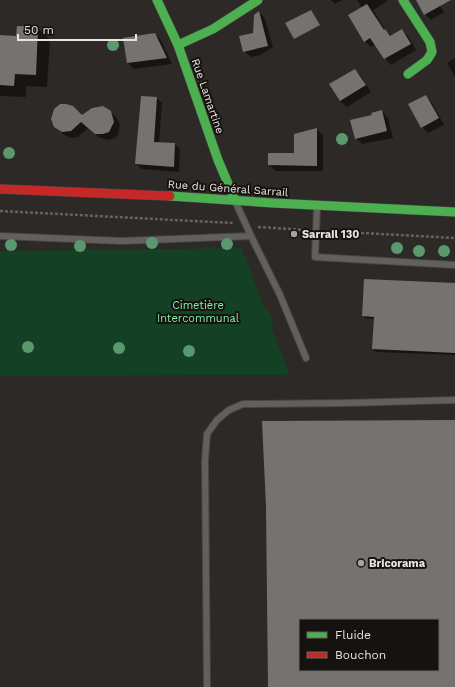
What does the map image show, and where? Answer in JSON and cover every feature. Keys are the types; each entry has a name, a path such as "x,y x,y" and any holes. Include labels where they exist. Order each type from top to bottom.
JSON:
{"main road":[{"name":"Rue Lamartine","path":"158,0 178,45 218,160 234,200"},
{"path":"178,45 213,29 258,0"},
{"path":"403,0 430,42 432,52 427,60 408,74"},
{"name":"Rue du Général Sarrail","path":"0,189 455,212"}],"lane":[{"path":"234,200 280,295 306,358"},
{"path":"317,205 315,257 455,265"},
{"path":"0,236 122,241 251,236"},
{"path":"207,687 205,461 207,434 217,420 229,410 243,404 455,400"}],"path":[{"path":"0,211 238,223 246,226 455,238"}],"green space":[{"name":"Cimetière Intercommunal","path":"242,248 265,310 268,309 274,325 271,327 290,375 0,376 0,251"}],"building":[{"path":"416,0 451,0 424,15"},
{"path":"367,4 384,30 385,29 390,36 402,29 411,44 384,59 370,38 364,42 348,15"},
{"path":"311,10 320,25 294,39 285,23"},
{"path":"259,11 268,46 243,52 239,36 253,33 254,15"},
{"path":"17,26 38,27 36,75 15,74 14,86 0,85 0,35 16,36"},
{"path":"155,33 167,58 127,63 123,38"},
{"path":"355,69 366,85 340,101 329,84"},
{"path":"426,95 439,118 421,128 408,104"},
{"path":"141,96 157,97 154,142 175,143 174,167 135,164"},
{"path":"60,104 73,106 82,115 92,108 103,106 111,111 114,122 109,132 103,134 95,134 81,122 71,131 62,132 54,127 51,119 54,109"},
{"path":"382,110 387,131 355,139 350,120 372,115 371,113"},
{"path":"317,128 317,166 268,165 268,153 294,153 294,134"},
{"path":"364,279 455,283 455,353 372,349 374,317 362,316"},
{"name":"Bricorama","path":"455,420 455,687 268,687 266,507 262,421"}],"traffic: fast":[{"path":"157,0 178,45 218,160 235,200"},
{"path":"178,45 213,29 258,0"},
{"path":"403,0 430,42 432,52 427,60 408,74"},
{"path":"170,196 273,203 455,212"}],"traffic: jam":[{"path":"0,189 170,196"}],"place":[{"name":"Sarrail 130","path":"294,234"},
{"name":"Bricorama","path":"361,563"}]}
